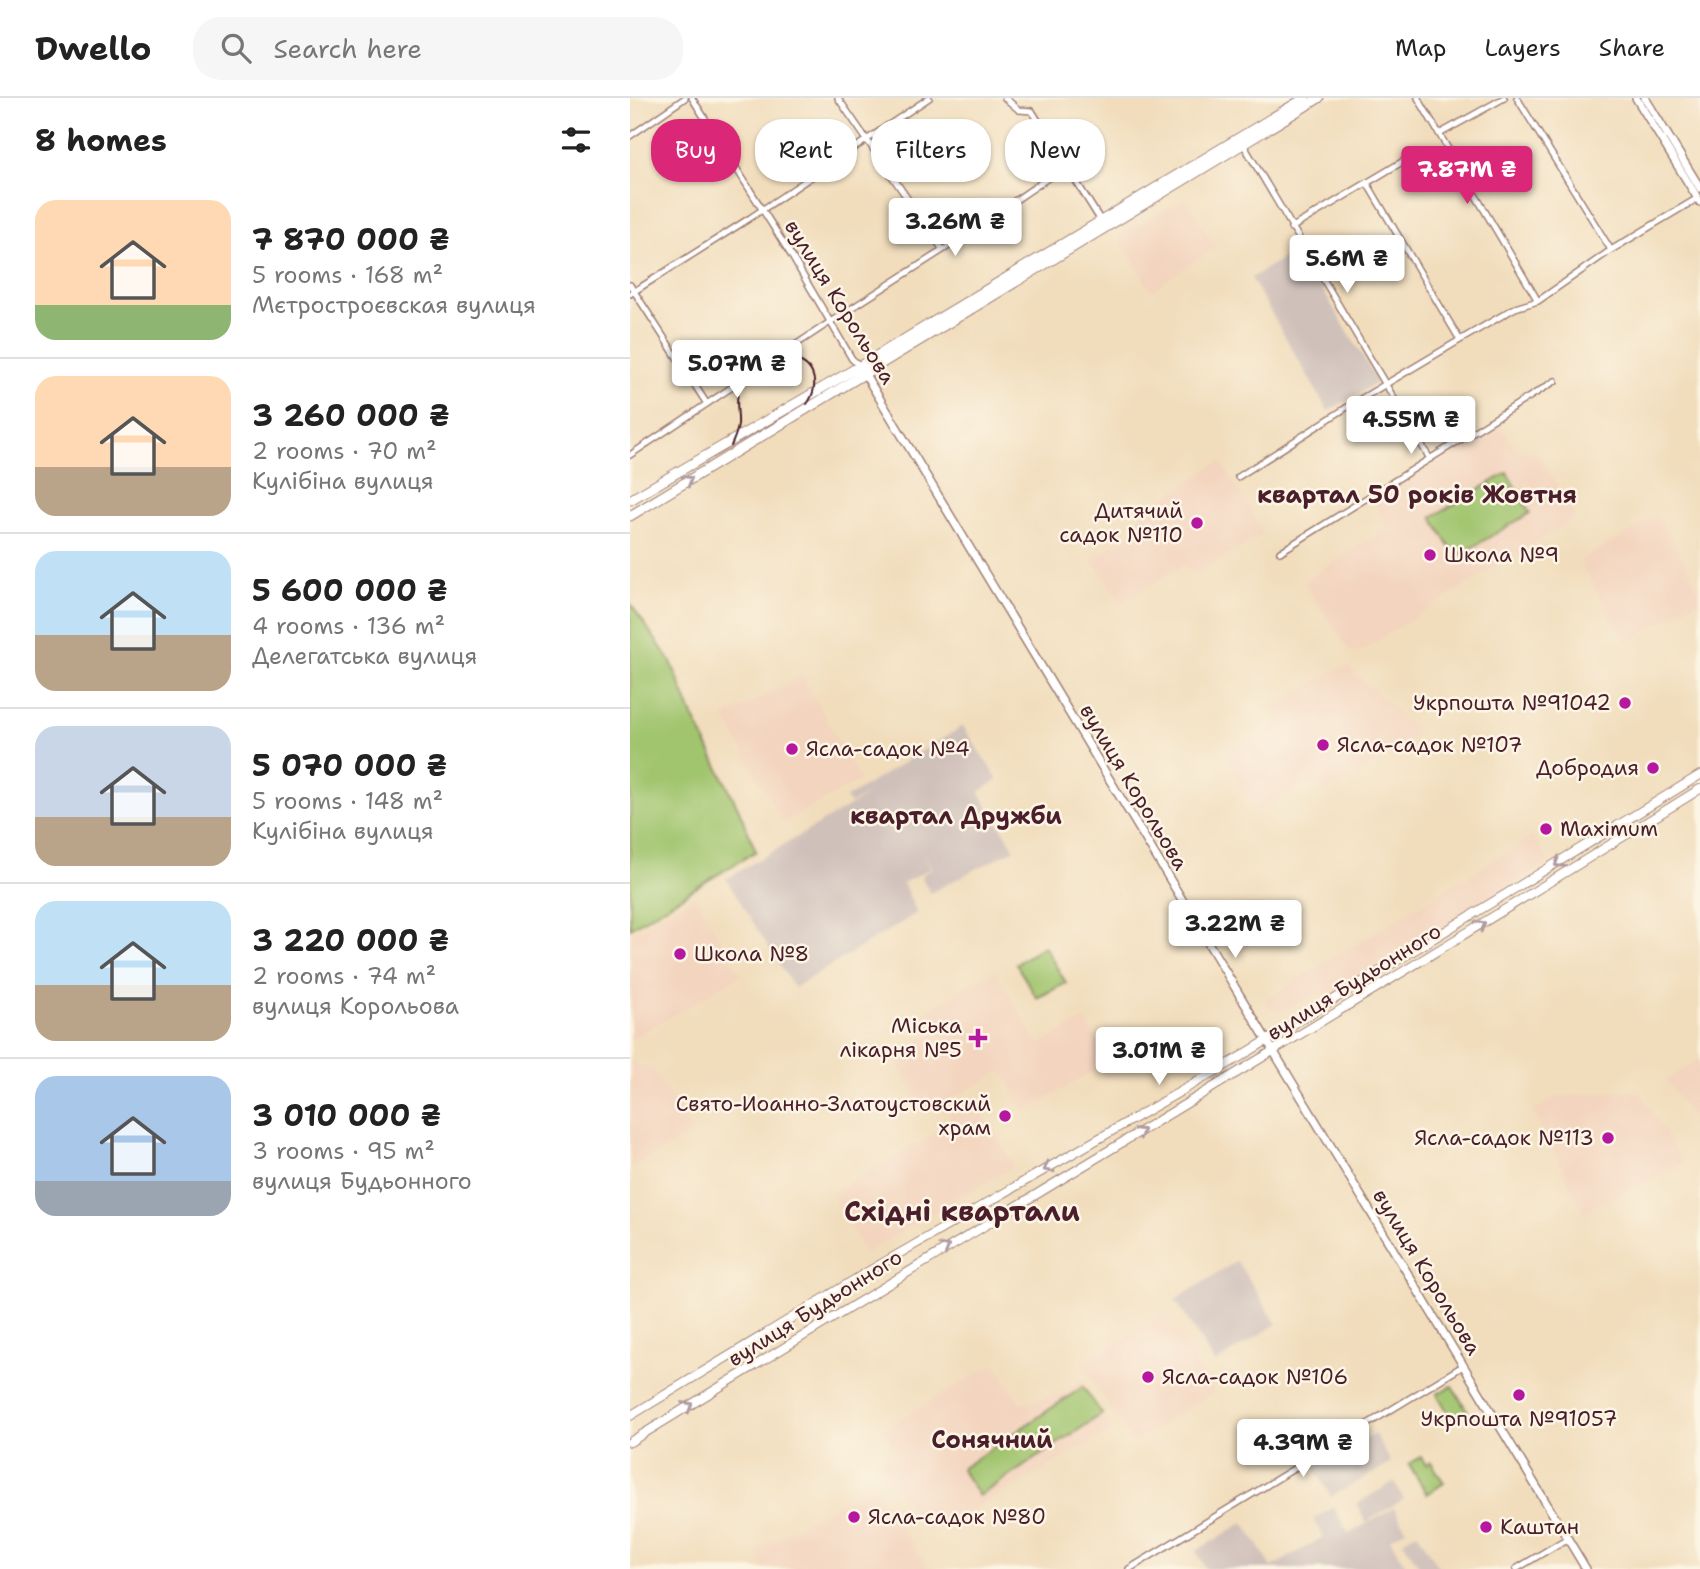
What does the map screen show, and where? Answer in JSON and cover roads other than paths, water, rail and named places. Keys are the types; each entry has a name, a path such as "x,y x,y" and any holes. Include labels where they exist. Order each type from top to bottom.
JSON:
{"main road":[{"path":"630,516 862,370 1306,98"},
{"path":"1103,224 1320,98"},
{"path":"630,500 862,370"},
{"name":"вулиця Будьонного","path":"630,1416 869,1271 1267,1040 1700,775"},
{"name":"вулиця Будьонного","path":"630,1441 991,1220 1274,1052 1700,789"}],"street":[{"path":"630,136 685,98"},
{"name":"вулиця Корольова","path":"692,98 852,359 862,370 1586,1569"},
{"path":"838,98 943,250"},
{"path":"632,292 929,98"},
{"path":"1005,98 1019,110 1032,111 1037,119"},
{"path":"1418,98 1538,301"},
{"path":"1441,133 1504,98"},
{"path":"1517,98 1611,250"},
{"path":"1238,477 1349,406 1515,308 1538,301 1611,250 1699,200 1636,98"},
{"path":"1645,98 1700,188"},
{"path":"1243,144 1430,459"},
{"path":"1291,228 1412,156"},
{"path":"630,455 1042,182"},
{"path":"1077,182 1103,224"},
{"path":"1367,183 1460,340"},
{"path":"630,285 632,292 707,404"},
{"path":"1280,552 1555,381"},
{"path":"1129,1569 1463,1366"},
{"path":"1516,1569 1568,1538"}],"tram line":[{"path":"731,446 738,425 737,398 740,387 763,368 786,359 803,363 814,381 812,396 807,404"}],"place":[{"name":"Дитячий садок №110","path":"1197,523"},
{"name":"Школа №9","path":"1430,555"},
{"name":"Укрпошта №91042","path":"1625,703"},
{"name":"Ясла-садок №107","path":"1323,745"},
{"name":"Ясла-садок №4","path":"792,749"},
{"name":"Добродия","path":"1653,768"},
{"name":"Maximum","path":"1546,829"},
{"name":"Школа №8","path":"680,954"},
{"name":"Міська лікарня №5","path":"978,1038"},
{"name":"Свято-Иоанно-Златоустовский храм","path":"1005,1116"},
{"name":"Ясла-садок №113","path":"1608,1138"},
{"name":"Ясла-садок №106","path":"1148,1377"},
{"name":"Укрпошта №91057","path":"1519,1395"},
{"name":"Ясла-садок №80","path":"854,1517"},
{"name":"Каштан","path":"1486,1527"}],"district":[{"name":"квартал 50 років Жовтня","path":"1417,495"},
{"name":"квартал Дружби","path":"956,816"},
{"name":"Східні квартали","path":"962,1211"},
{"name":"Сонячний","path":"992,1440"}]}
